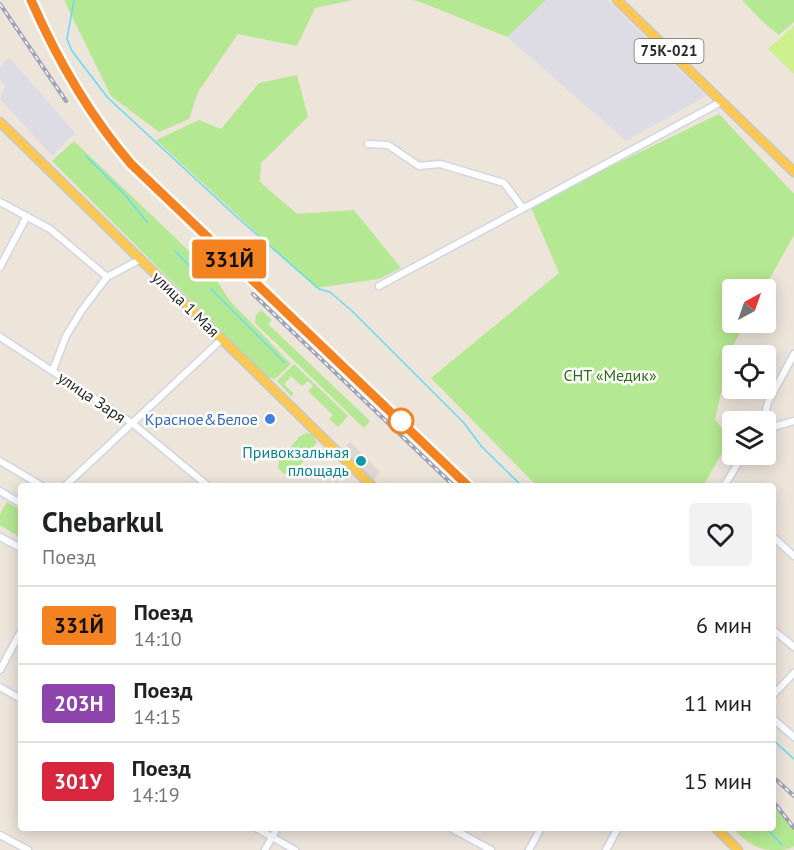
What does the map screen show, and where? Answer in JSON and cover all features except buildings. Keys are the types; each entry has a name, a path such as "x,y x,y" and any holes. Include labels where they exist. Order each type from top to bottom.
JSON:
{"main road":[{"name":"75К-021","path":"617,0 794,172"},
{"name":"улица 1 Мая","path":"0,122 369,483"},
{"path":"719,831 738,849"}],"street":[{"path":"379,286 522,207 721,102"},
{"path":"368,144 388,144 419,166 440,164 504,183 522,207"},
{"path":"0,202 50,229 107,277"},
{"path":"0,267 27,216"},
{"path":"53,370 66,336 107,277 141,259"},
{"name":"улица Заря","path":"0,337 132,423 204,483"},
{"path":"68,483 222,339"},
{"path":"766,411 768,402 794,354"},
{"path":"776,426 794,421"},
{"path":"0,461 29,483"},
{"path":"726,483 737,465"},
{"path":"0,491 18,502"},
{"path":"0,537 18,546"},
{"path":"776,540 794,556"},
{"path":"776,632 794,647"},
{"path":"0,670 18,637"},
{"path":"776,692 794,673"},
{"path":"0,687 18,697"},
{"path":"776,721 794,737"},
{"path":"261,831 295,850"},
{"path":"266,850 276,831"},
{"path":"456,831 490,850"},
{"path":"529,850 539,831"},
{"path":"606,850 616,831"},
{"path":"0,835 28,850"}],"shaded area":[{"path":"546,0 607,0 706,96 626,141 507,37"},
{"path":"9,57 75,133 52,156 0,99 5,86 0,80 0,68"},
{"name":"Привокзальная площадь","path":"350,442 380,472 373,480 342,450"}],"green space":[{"path":"64,0 353,0 315,8 297,46 238,34 198,92 189,119 159,132 111,96"},
{"path":"412,0 546,0 507,37"},
{"path":"742,0 794,0 794,22 779,35"},
{"path":"794,26 794,74 768,49"},
{"path":"297,75 308,117 261,163 260,182 297,214 354,210 401,268 379,279 316,288 156,140 199,120 221,129 259,83"},
{"name":"СНТ «Медик»","path":"719,114 794,194 794,235 770,279 722,279 722,333 740,333 733,345 722,345 722,389 715,419 722,428 722,453 705,483 534,483 431,378 559,273 530,205"},
{"path":"74,141 212,273 230,301 291,364 275,379 267,377 52,161"},
{"path":"261,310 272,320 268,324 370,421 364,428 255,323 256,315"},
{"path":"294,364 348,416 338,427 329,419 333,415 308,391 313,386 308,381 302,386 291,376 284,384 293,393 292,397 277,381"},
{"path":"307,433 312,434 317,442 300,465 284,474 278,468 279,461 300,436"},
{"path":"7,502 18,508 18,536 0,525 0,514"},
{"path":"776,806 794,831 794,846 783,850 768,850 746,841 735,831 776,831"}],"waterway":[{"path":"74,0 67,39 72,51 108,98 319,289 330,292 352,311 464,423 482,447 519,483"},
{"path":"86,156 126,196 147,222"},
{"path":"175,251 204,281"},
{"path":"211,289 285,363"},
{"path":"776,743 794,759"},
{"path":"769,831 782,845"}],"railway":[{"path":"31,0 75,86 101,126 131,164 465,483"},
{"path":"0,4 66,101"},
{"path":"253,294 451,483"},
{"path":"776,780 794,796"},
{"path":"776,805 794,828"}],"train":[{"name":"331Й","path":"31,0 79,93 113,143 131,164 465,483"}],"place":[{"name":"Красное&Белое","path":"270,419"},
{"name":"Привокзальная площадь","path":"361,461"}]}
